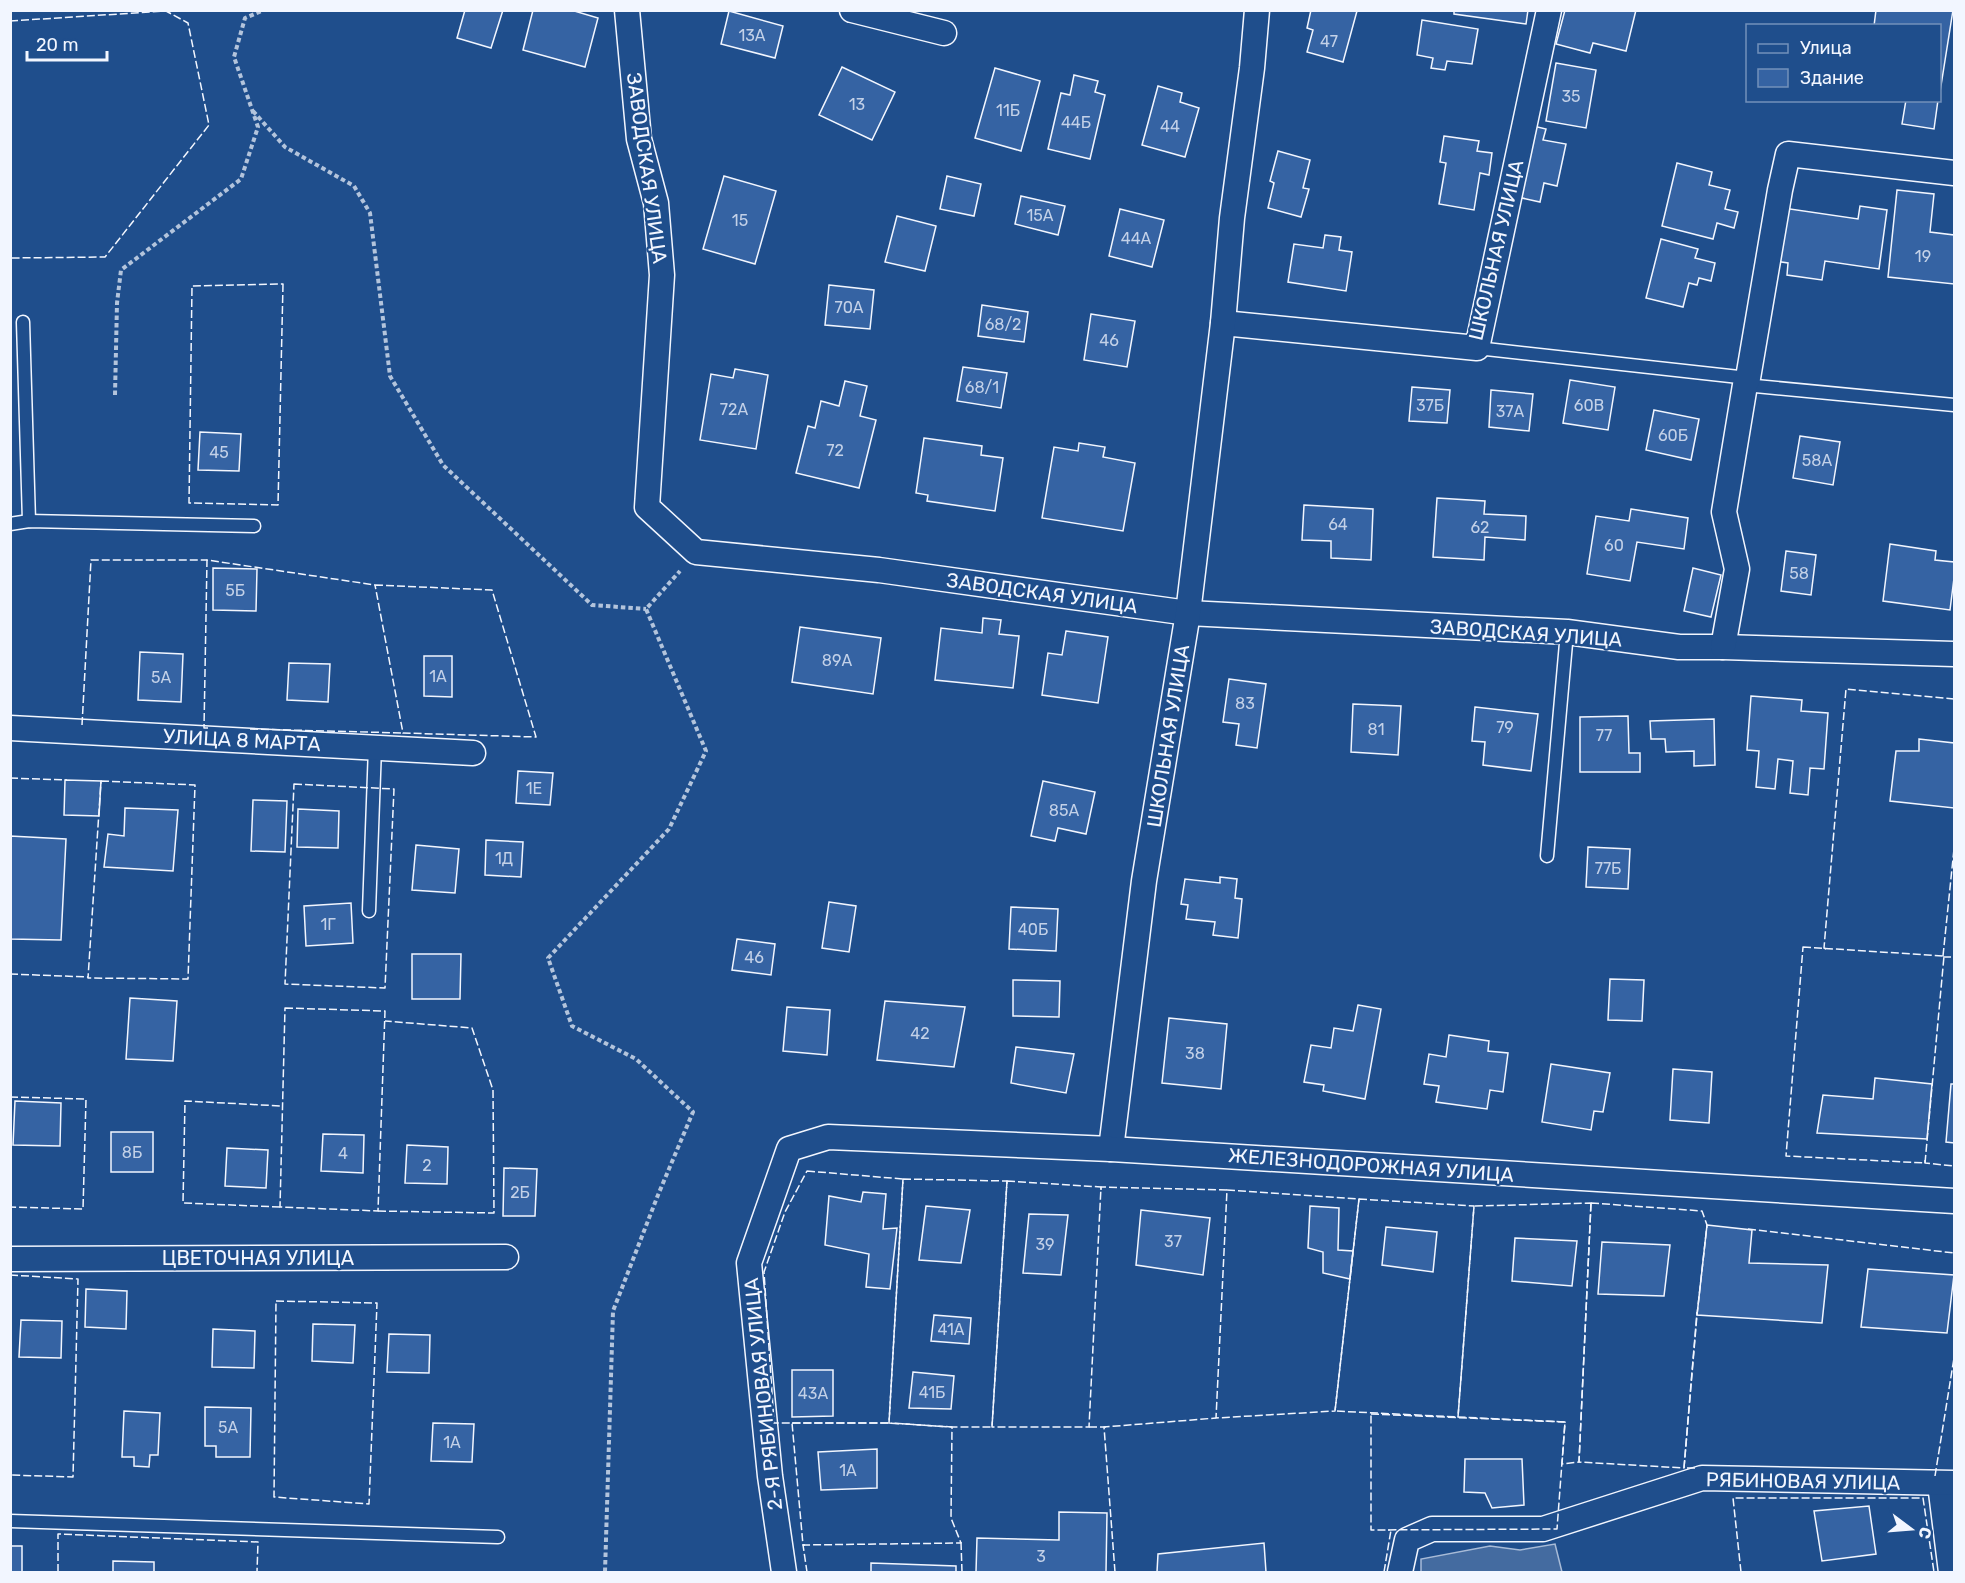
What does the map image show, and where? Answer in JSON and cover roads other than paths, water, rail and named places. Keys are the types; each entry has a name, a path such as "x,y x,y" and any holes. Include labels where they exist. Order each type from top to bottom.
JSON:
{"street":[{"name":"ЗАВОДСКАЯ УЛИЦА","path":"627,10 639,139 656,203 662,275 646,507 696,552 879,570 1188,614 1567,632 1679,647 1954,654"},
{"path":"852,10 944,33"},
{"name":"ШКОЛЬНАЯ УЛИЦА","path":"1111,1149 1144,880 1188,614 1257,10"},
{"name":"ШКОЛЬНАЯ УЛИЦА","path":"1223,323 1477,348 1549,10"},
{"path":"1723,647 1737,569 1724,513 1788,154 1954,173"},
{"name":"УЛИЦА 8 МАРТА","path":"10,728 473,753"},
{"name":"ЖЕЛЕЗНОДОРОЖНАЯ УЛИЦА","path":"789,1149 828,1137 1111,1149 1954,1201"},
{"name":"2-Я РЯБИНОВАЯ УЛИЦА","path":"784,1572 770,1476 749,1263 789,1149"},
{"name":"ЦВЕТОЧНАЯ УЛИЦА","path":"10,1258 506,1257"},
{"name":"РЯБИНОВАЯ УЛИЦА","path":"1400,1572 1407,1540 1432,1529 1543,1529 1702,1478 1947,1484"},
{"path":"1947,1484 1951,1572"}],"lane":[{"path":"23,322 29,521"},
{"path":"1477,348 1954,405"},
{"path":"10,524 29,521 254,526"},
{"path":"1547,856 1567,632"},
{"path":"369,910 375,747"},
{"path":"10,1521 498,1537"}],"water":[{"path":"1555,1544 1562,1572 1421,1572 1421,1559 1490,1546 1520,1550"}]}
